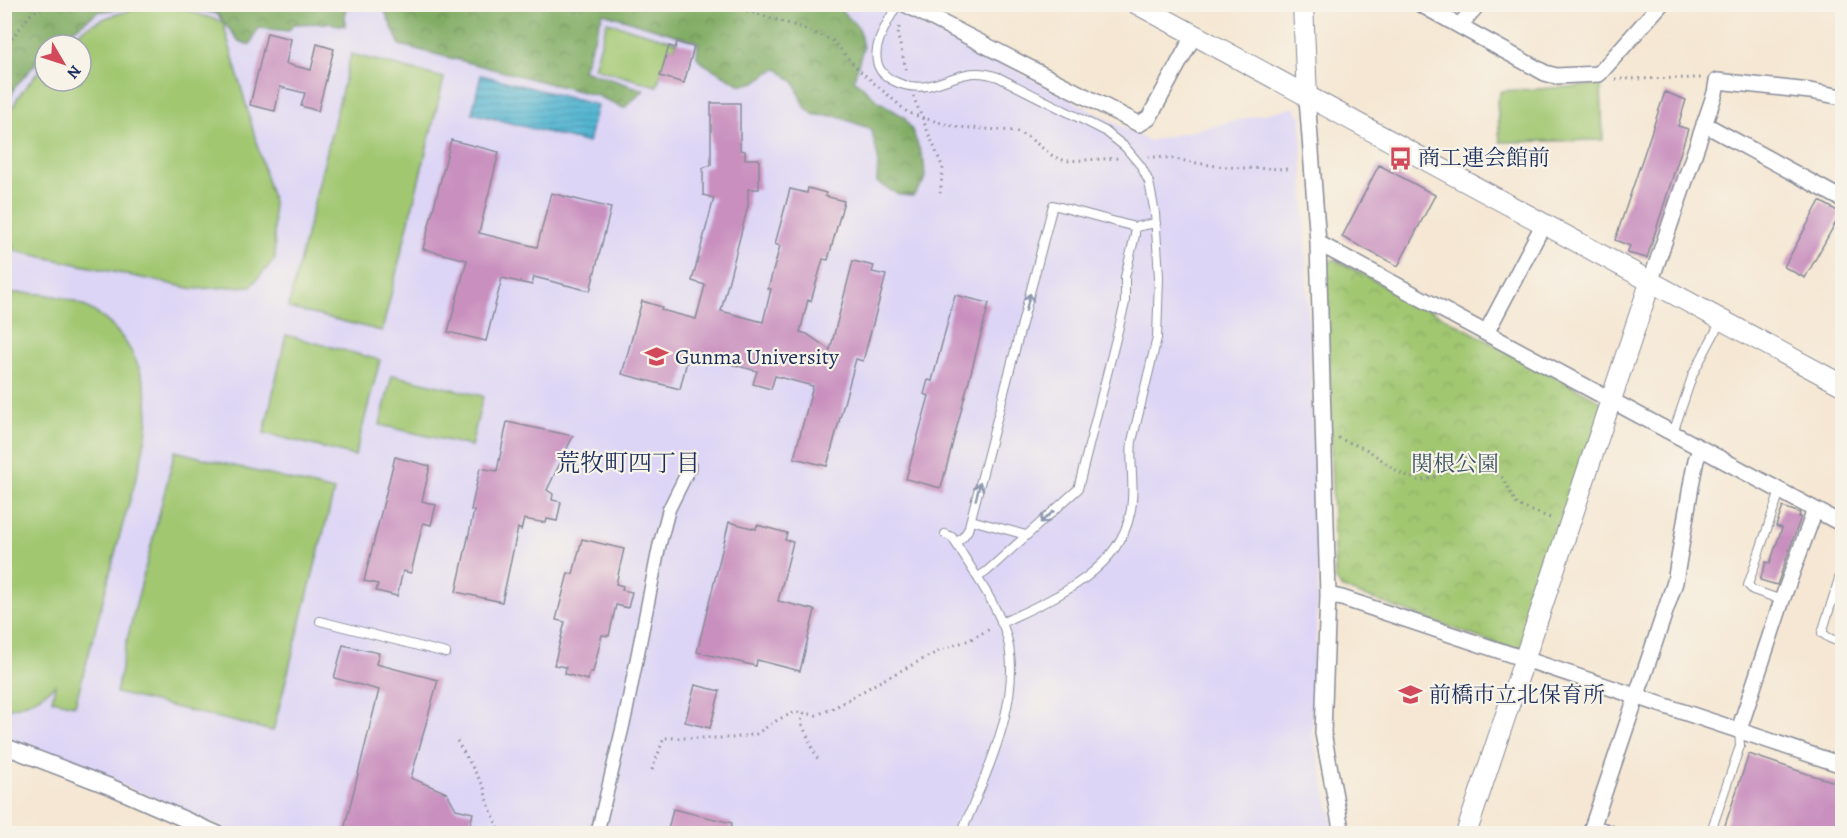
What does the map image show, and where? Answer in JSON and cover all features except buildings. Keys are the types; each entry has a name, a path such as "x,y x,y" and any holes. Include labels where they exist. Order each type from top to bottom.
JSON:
{"street":[{"path":"1137,4 1307,98 1842,385"},
{"path":"1303,4 1307,98 1318,243 1328,595 1323,733 1342,834"},
{"path":"1420,4 1545,73 1556,76 1599,74 1661,4"},
{"path":"1460,25 1478,4"},
{"path":"900,6 1139,124 1149,118 1194,35"},
{"path":"1466,834 1717,81 1810,91 1842,97"},
{"path":"1704,124 1842,199"},
{"path":"1486,333 1543,225"},
{"path":"1318,243 1842,524"},
{"path":"1612,834 1592,830 1675,582 1692,480 1701,448"},
{"path":"597,834 626,713 659,547 669,509 690,467"},
{"path":"1740,730 1782,600 1815,510"},
{"path":"1328,595 1842,765"},
{"path":"4,746 101,783 218,834"}],"lane":[{"path":"900,6 883,30 876,50 879,70 887,78 900,85 915,87 926,86 969,72 990,74 1105,131 1135,157 1149,182 1156,223 1159,277 1157,338 1132,441 1130,456 1133,468 1132,495 1127,526 1114,551 1090,574 1035,607 1001,623"},
{"path":"956,543 963,537 971,520 1053,205 1136,226 1156,223"},
{"path":"978,577 1078,489 1125,303 1125,277 1136,226"},
{"path":"1673,433 1693,374 1721,321"},
{"path":"1780,491 1748,585 1753,590 1782,600"},
{"path":"971,520 1026,535"},
{"path":"945,534 952,537 978,577 1005,631 1010,659 1011,692 989,766 961,834"},
{"path":"1842,568 1822,633 1842,643"},
{"path":"320,621 446,653"},
{"path":"1710,834 1740,746 1740,730"}],"path":[{"path":"4,48 30,15 46,4"},
{"path":"724,4 797,26 832,40 858,69 907,112 956,127 1015,131 1028,137 1054,157 1066,161 1163,156 1204,165 1289,169"},
{"path":"900,6 898,37 908,78"},
{"path":"1599,74 1604,79 1714,78 1717,81"},
{"path":"912,95 943,168 940,193"},
{"path":"1323,432 1368,450 1400,473 1420,482 1441,475 1464,458 1485,466 1503,478 1517,505 1569,525"},
{"path":"652,770 664,738 734,738 756,734 779,719 796,712 816,715 1001,623"},
{"path":"803,713 801,722 819,762"},
{"path":"457,741 484,787 501,834"}],"shaded area":[{"name":"Gunma University","path":"4,5 880,5 912,16 1149,141 1294,107 1301,117 1318,574 1312,732 1334,833 235,833 73,765 5,740"}],"green space":[{"path":"5,4 137,4 98,12 69,33 33,33 33,67 15,87 5,109"},
{"path":"179,5 348,5 345,11 345,26 329,23 294,24 288,31 258,28 250,45 239,41 217,14"},
{"path":"380,5 836,5 859,28 863,48 854,79 878,101 904,117 913,132 924,162 925,180 913,196 899,195 877,182 878,157 871,129 836,116 814,115 803,105 795,83 778,69 769,72 756,82 741,85 702,63 697,57 698,42 603,13 583,70 644,90 624,108 598,96 400,45"},
{"path":"155,6 180,8 223,22 273,202 275,259 251,286 194,289 15,251 5,230 5,122 18,97 33,78 33,93 93,93 93,33 77,33 94,23 130,11"},
{"path":"607,22 677,42 675,48 669,47 657,86 594,68"},
{"path":"351,54 444,78 382,331 288,308"},
{"path":"1601,85 1603,140 1500,142 1497,101 1501,91"},
{"name":"関根公園","path":"1334,259 1599,400 1603,407 1523,646 1513,650 1342,588 1335,579 1325,265"},
{"path":"46,294 68,299 94,312 110,324 134,356 146,395 148,415 140,462 75,705 52,700 55,685 32,701 5,709 4,295"},
{"path":"286,335 380,360 355,456 264,433"},
{"path":"392,375 483,396 471,446 380,425"},
{"path":"175,451 334,491 273,731 116,693 127,640"}],"water":[{"path":"481,75 597,105 588,143 472,113"}],"place":[{"name":"商工連会館前","path":"1400,158"},
{"name":"Gunma University","path":"657,357"},
{"name":"前橋市立北保育所","path":"1411,695"}],"district":[{"name":"荒牧町四丁目","path":"628,463"}]}
